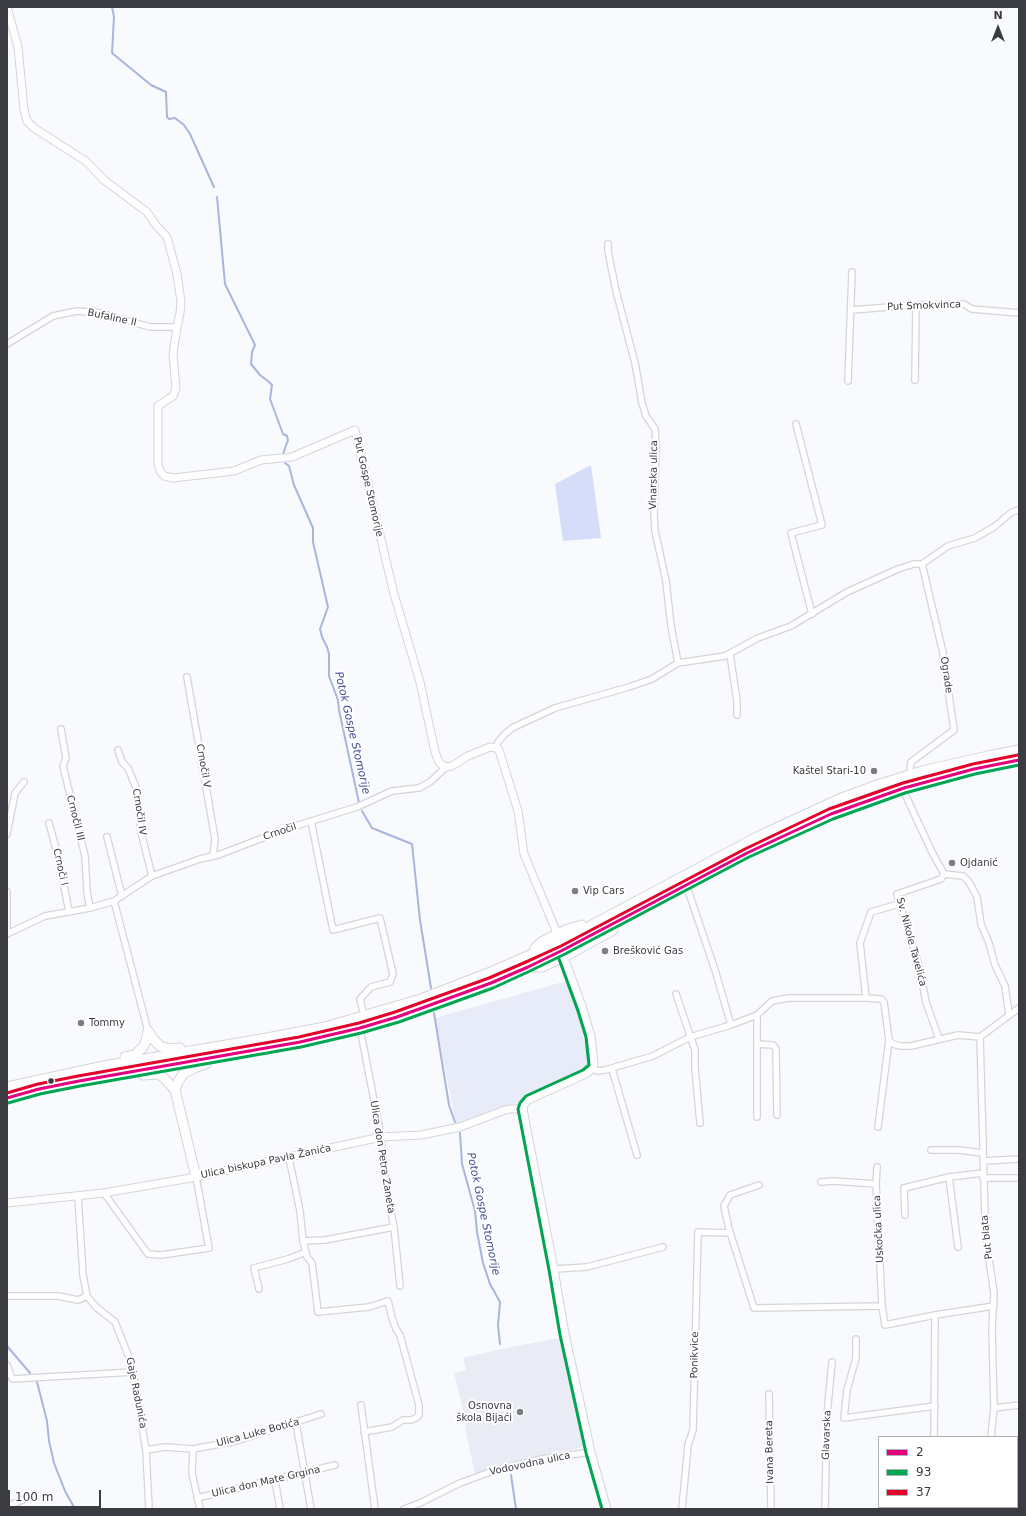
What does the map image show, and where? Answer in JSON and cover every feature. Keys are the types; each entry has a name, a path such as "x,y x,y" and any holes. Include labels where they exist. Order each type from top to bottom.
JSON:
{"main road":[{"path":"7,1087 104,1066 325,1026 364,1016 421,998 491,972 534,953 590,926 757,837 839,799 922,770 1019,750"},
{"path":"7,1098 39,1089 116,1074 300,1042 360,1028 462,994 528,967 563,950 747,853 832,814 904,788 974,769 1019,760"},
{"path":"528,967 542,968 564,957 615,929 622,924 629,915"},
{"path":"534,953 539,944 557,934 574,927 590,926"},
{"path":"148,1031 160,1046 169,1049 187,1047 199,1050"},
{"path":"104,1066 113,1059 135,1055 143,1047 148,1031"},
{"path":"175,1090 183,1074 194,1068 205,1065 213,1058"},
{"path":"116,1074 125,1077 157,1074 162,1076 175,1090 196,1177"}],"street":[{"name":"Put Gospe Stomorije","path":"7,7 18,47 24,110 28,122 34,128 87,162 104,180 147,212 155,224 167,237 177,274 181,302 173,354 176,389 173,396 158,406 158,464 160,471 164,476 173,478 234,471 261,460 292,457 355,430 394,594 420,682 435,752 439,762 446,767"},
{"name":"Vinarska ulica","path":"608,244 608,251 635,363 642,403 646,416 655,429 655,531 666,581 671,626 678,663"},
{"path":"848,381 852,272"},
{"name":"Put Smokvinca","path":"851,310 916,305 964,304 972,309 1019,313"},
{"path":"915,380 916,305"},
{"name":"Bufaline II","path":"7,344 53,316 77,311 100,313 150,327 177,327"},
{"path":"796,424 822,525 792,533 812,614"},
{"path":"496,748 498,742 512,728 555,708 652,679 678,663 730,654 758,638 792,626 847,592 898,569 914,564 922,564 948,546 975,538 994,527 1012,512 1019,510"},
{"name":"Ograde","path":"910,768 911,762 954,730 943,653 922,564"},
{"path":"730,654 737,701 737,714"},
{"name":"Crnočil V","path":"187,677 215,839 213,856"},
{"name":"Crnočil III","path":"61,729 66,758 63,766 85,856 87,892 90,908"},
{"path":"446,767 452,766 468,756 490,747 496,748 502,755 518,811 524,854 557,934"},
{"name":"Crnočil IV","path":"118,750 122,762 128,768 137,790 141,832 152,876"},
{"name":"Crnočil","path":"114,901 152,876 213,856 289,828 357,807 392,791 419,788 430,782 446,767"},
{"path":"7,834 15,793 24,782"},
{"path":"905,794 944,874 963,876 969,882 977,897 981,924 990,943 995,965 1006,986 1010,1015"},
{"name":"Crnoči l","path":"49,822 59,860 69,912"},
{"path":"311,822 333,930 380,918 393,974 390,982 371,987 360,1000 364,1016"},
{"path":"108,837 122,896"},
{"name":"Sv. Nikole Tavelića","path":"939,1039 926,1002 919,966 896,894 941,879 944,874"},
{"path":"686,884 715,970 731,1025"},
{"path":"7,892 7,934 45,916 90,908 114,901 148,1031"},
{"path":"866,998 860,943 871,912 899,904"},
{"path":"564,957 591,1036 594,1064 593,1068 586,1074 528,1100 523,1109 565,1334 591,1452 607,1509"},
{"path":"676,994 695,1050 695,1068 700,1123"},
{"path":"593,1068 597,1070 612,1069 653,1056 690,1037 731,1025 757,1015 772,1001 789,998 881,999 884,1002 889,1040 878,1127"},
{"path":"889,1040 893,1044 911,1046 958,1035 980,1037 1019,1008"},
{"path":"757,1015 757,1117"},
{"name":"Ulica don Petra Zaneta","path":"360,1028 381,1137 386,1186 394,1227 400,1286"},
{"name":"Put blata","path":"980,1037 983,1175 986,1231 994,1306 992,1330 994,1408 991,1436"},
{"path":"757,1044 774,1045 776,1049 777,1115"},
{"path":"612,1069 637,1155"},
{"name":"Ulica biskupa Pavla Žanića","path":"7,1203 104,1193 196,1177 381,1137 421,1135 460,1127 510,1109 523,1109"},
{"path":"931,1150 958,1150 982,1153"},
{"path":"289,1158 300,1211 303,1241 307,1257 312,1263 318,1312 369,1307 388,1301 392,1318 402,1341 419,1405 419,1415 411,1420 403,1420 392,1427 364,1432"},
{"path":"983,1161 1019,1159"},
{"path":"876,1184 877,1167"},
{"path":"905,1215 904,1188 950,1177 983,1175 1019,1178"},
{"path":"104,1193 148,1254 161,1255 209,1248 196,1177"},
{"path":"950,1177 958,1247"},
{"name":"Uskočka ulica","path":"820,1182 833,1181 876,1184 882,1306 885,1325 935,1315"},
{"path":"759,1185 730,1195 724,1206 730,1233 754,1308 882,1306"},
{"path":"7,1296 58,1296 78,1300 87,1296 83,1275 78,1196"},
{"path":"303,1241 325,1240 394,1227"},
{"name":"Ponikvice","path":"682,1509 688,1445 693,1430 698,1232 730,1233"},
{"path":"554,1269 587,1267 663,1248"},
{"path":"260,1289 254,1268 288,1259 306,1252"},
{"name":"Gaje Radunića","path":"87,1296 96,1307 116,1322 130,1360 146,1450 149,1509"},
{"path":"934,1436 935,1315 994,1306"},
{"path":"856,1339 856,1358 847,1390 844,1418 935,1406"},
{"name":"Glavarska","path":"825,1509 827,1415 832,1362"},
{"path":"7,1365 12,1379 133,1372"},
{"name":"Ivana Bereta","path":"769,1394 772,1509"},
{"path":"361,1405 375,1509"},
{"path":"994,1408 1019,1405"},
{"name":"Ulica Luke Botića","path":"146,1450 165,1447 193,1449 236,1441 321,1414"},
{"path":"296,1423 310,1509"},
{"path":"193,1449 192,1473 200,1509"},
{"name":"Vodovodna ulica","path":"404,1509 420,1503 460,1483 500,1469 542,1459 591,1452"},
{"name":"Ulica don Mate Grgina","path":"197,1498 335,1465"},
{"path":"275,1480 280,1509"},
{"path":"12,1509 11,1505 31,1496"}],"shaded area":[{"path":"591,465 601,538 563,541 555,484"},
{"path":"570,980 591,1048 591,1066 582,1075 515,1104 456,1124 435,1018"},
{"name":"Osnovna škola Bijaći","path":"559,1338 583,1442 582,1446 475,1474 465,1428 466,1422 454,1373 466,1370 463,1358"}],"waterway":[{"name":"Potok Gospe Stomorije","path":"112,7 114,17 112,53 151,85 166,92 167,117 169,119 175,118 184,125 190,134 214,187"},
{"name":"Potok Gospe Stomorije","path":"217,197 225,284 255,345 252,352 251,364 260,375 272,385 270,399 283,434 287,436 288,440 283,454"},
{"name":"Potok Gospe Stomorije","path":"285,463 289,466 294,485 313,528 313,542 328,607 320,629 329,654 329,676 338,700 359,803"},
{"name":"Potok Gospe Stomorije","path":"362,811 372,828 412,844 420,920 431,988"},
{"name":"Potok Gospe Stomorije","path":"434,1013 449,1105 455,1122"},
{"name":"Potok Gospe Stomorije","path":"460,1133 462,1164 475,1211 477,1232 483,1263 490,1284 500,1302 498,1325 500,1344"},
{"path":"7,1346 30,1373"},
{"path":"37,1382 47,1421 49,1441 54,1463 65,1491 75,1509"},
{"name":"Potok Gospe Stomorije","path":"511,1475 516,1509"}],"transit line":[{"name":"37","path":"7,1093 38,1084 78,1076 299,1037 359,1023 395,1012 489,978 561,946 745,849 829,809 903,783 973,764 1018,755"},
{"name":"2","path":"7,1098 39,1089 79,1081 300,1042 360,1028 397,1017 491,983 528,967 747,853 831,814 904,788 974,769 1019,760"},
{"name":"93","path":"8,1103 40,1094 80,1086 301,1047 361,1033 399,1022 493,988 530,971 749,857 833,819 905,793 975,774 1019,765"},
{"name":"93","path":"559,959 586,1037 589,1065 583,1070 526,1096 520,1103 518,1109 560,1335 586,1453 602,1509"}],"place":[{"name":"Kaštel Stari-10","path":"874,771"},
{"name":"Ojdanić","path":"952,863"},
{"name":"Vip Cars","path":"575,891"},
{"name":"Brešković Gas","path":"605,951"},
{"name":"Tommy","path":"81,1023"},
{"name":"Osnovna škola Bijaći","path":"520,1412"}]}
